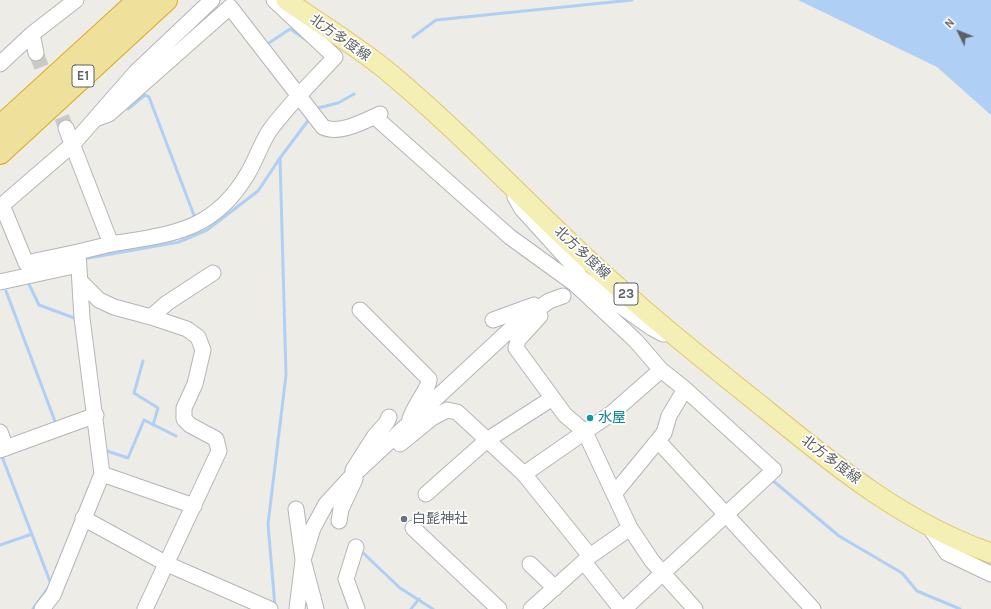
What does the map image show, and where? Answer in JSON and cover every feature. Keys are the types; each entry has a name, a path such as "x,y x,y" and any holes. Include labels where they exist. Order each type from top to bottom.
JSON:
{"highway":[{"name":"E1","path":"0,127 138,0"},
{"name":"E1","path":"0,153 166,0"}],"main road":[{"name":"北方多度線","path":"286,0 384,69 504,178 585,258 681,341 858,482 882,499 930,528 968,545 991,553"}],"street":[{"path":"0,64 32,34 76,0"},
{"path":"78,258 26,263 1,206 73,144 136,72 212,0"},
{"path":"0,282 78,258 111,244 169,235 186,230 207,218 221,207 239,188 246,177 270,130 335,57 274,0"},
{"path":"95,119 109,114 230,7 322,127 329,130 337,130 377,115 510,237 652,328 681,341"},
{"path":"32,34 36,53"},
{"path":"66,128 111,244"},
{"path":"504,178 522,209 570,262 578,281 636,341 661,370 774,470 624,609"},
{"path":"42,609 53,595 102,474 96,415 82,318 78,258"},
{"path":"151,316 167,303 213,272"},
{"path":"578,281 556,299 533,322 518,340 516,348 551,399 564,415 585,432 630,528 663,574 695,609"},
{"path":"80,282 99,300 114,307 151,316 187,330 198,337 202,350 194,384 184,408 184,419 190,425 216,439 219,451 145,609"},
{"path":"493,320 556,299"},
{"path":"297,609 303,560 313,528 326,504 354,475 515,325 556,299"},
{"path":"360,310 428,379 429,386 418,400 410,422"},
{"path":"524,474 612,413 661,370"},
{"path":"614,494 659,442 664,433 669,416 685,390"},
{"path":"426,494 487,440 551,399"},
{"path":"373,458 381,458 432,418 447,410 457,412 524,474 587,559 621,609"},
{"path":"0,432 3,449 96,415"},
{"path":"340,521 341,509 359,458 387,422 389,417"},
{"path":"659,442 813,609"},
{"path":"102,474 194,506"},
{"path":"296,509 303,560 316,609"},
{"path":"83,518 167,564 270,609"},
{"path":"413,528 499,609"},
{"path":"531,609 551,598 587,559 630,528"},
{"path":"930,528 948,553 991,574"},
{"path":"356,547 346,579 357,609"},
{"path":"530,564 551,598"}],"water":[{"path":"798,0 991,0 991,115 937,67"}],"waterway":[{"path":"413,37 436,20 632,0"},
{"path":"266,45 290,29 308,41"},
{"path":"316,110 318,108 338,103 354,94"},
{"path":"128,109 145,95 149,97 195,218"},
{"path":"275,607 268,524 286,375 280,158 310,118"},
{"path":"83,259 179,242 207,230 258,191 280,158"},
{"path":"27,280 39,305 77,319"},
{"path":"6,291 56,424"},
{"path":"143,361 134,393 158,408 153,425"},
{"path":"104,450 128,458 144,420 176,436"},
{"path":"1,454 51,584"},
{"path":"771,479 839,536 902,573 917,591 960,609"},
{"path":"0,545 32,534"},
{"path":"360,550 400,588 433,609"},
{"path":"33,609 49,587"},
{"path":"411,609 419,599"}],"tunnel":[{"path":"36,53 66,128"}],"place":[{"name":"水屋","path":"590,418"},
{"name":"白髭神社","path":"404,519"}]}
